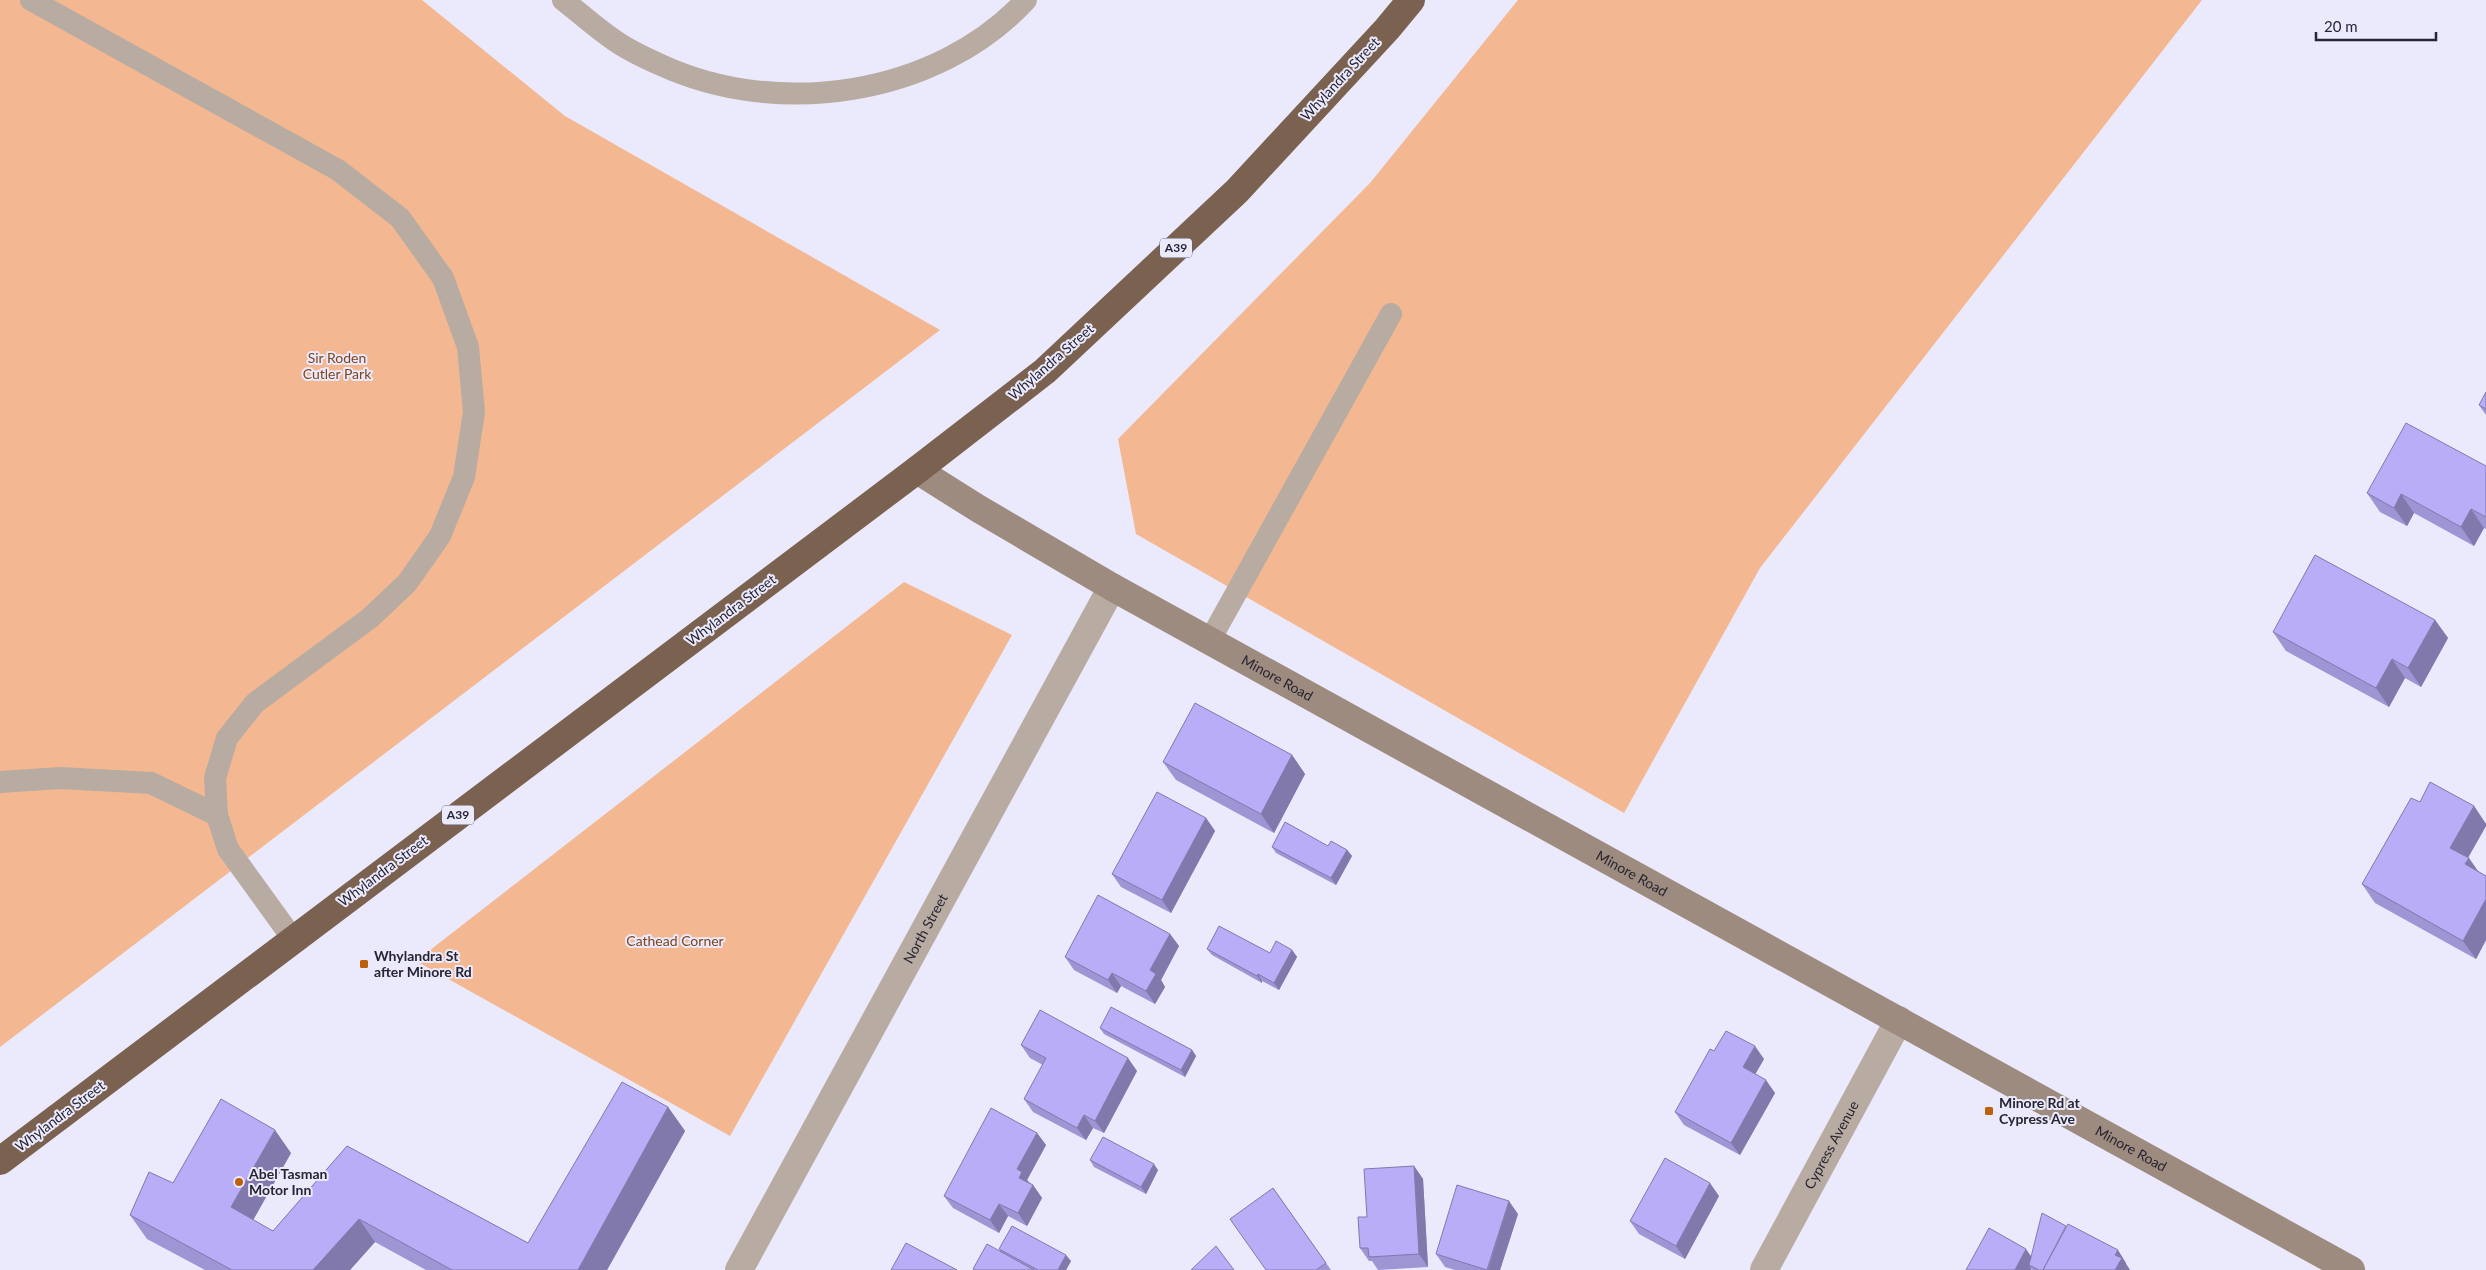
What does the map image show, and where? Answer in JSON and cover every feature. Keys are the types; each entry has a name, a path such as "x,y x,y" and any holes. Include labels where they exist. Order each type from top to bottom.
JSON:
{"highway":[{"name":"Whylandra Street","path":"0,1161 918,470 1045,371 1237,191 1387,29 1411,0"}],"street":[{"name":"Minore Road","path":"918,470 979,509 1112,587 2351,1270"},
{"name":"North Street","path":"739,1270 1112,587"},
{"name":"Cypress Avenue","path":"1764,1270 1900,1020"}],"lane":[{"path":"31,0 338,170 400,218 443,278 468,347 474,412 464,477 440,536 407,584 370,618 255,703 227,738 215,778 217,815 228,849 293,939"},
{"path":"563,0 614,41 662,65 707,82 760,93 809,94 863,87 916,72 957,54 992,30 1026,0"},
{"path":"1210,640 1390,314"},
{"path":"0,782 62,778 151,783 217,815"}],"green space":[{"name":"Sir Roden Cutler Park","path":"0,0 422,0 565,116 940,330 0,1047"},
{"path":"1518,0 2202,0 1760,568 1624,813 1136,534 1118,439 1370,183"},
{"name":"Cathead Corner","path":"904,582 1012,635 730,1136 416,961"}],"building":[{"path":"2486,392 2486,409 2479,405"},
{"path":"2406,423 2486,466 2486,517 2471,509 2461,527 2401,494 2394,508 2367,493"},
{"path":"2315,555 2435,620 2408,668 2392,659 2376,688 2273,632"},
{"path":"1195,703 1292,755 1261,814 1163,762"},
{"path":"2430,782 2474,806 2450,848 2469,858 2465,864 2486,876 2486,899 2463,941 2362,884 2411,798 2420,802"},
{"path":"1157,792 1206,818 1162,900 1112,874"},
{"path":"1285,822 1328,846 1331,841 1347,850 1331,878 1272,847"},
{"path":"1098,895 1170,934 1150,970 1156,974 1146,991 1112,973 1108,980 1065,957"},
{"path":"1219,926 1270,953 1276,941 1292,950 1274,983 1207,949"},
{"path":"1111,1007 1192,1050 1181,1070 1100,1028"},
{"path":"1040,1010 1128,1058 1095,1121 1084,1115 1077,1128 1024,1099 1046,1058 1021,1045"},
{"path":"1726,1031 1755,1046 1743,1067 1766,1080 1731,1143 1675,1112 1710,1049 1714,1051"},
{"path":"622,1082 668,1107 578,1270 452,1270 359,1219 313,1270 232,1270 130,1215 149,1172 173,1183 221,1099 275,1130 231,1207 273,1231 347,1146 528,1243"},
{"path":"991,1108 1037,1133 1017,1169 1022,1172 1019,1178 1033,1185 1018,1213 999,1204 990,1220 944,1196"},
{"path":"1103,1137 1154,1164 1141,1187 1090,1160"},
{"path":"1665,1158 1710,1183 1676,1246 1630,1221"},
{"path":"1414,1166 1419,1254 1369,1257 1368,1248 1360,1248 1358,1217 1367,1217 1364,1169"},
{"path":"1457,1185 1509,1201 1487,1270 1436,1254"},
{"path":"1273,1188 1326,1263 1316,1270 1266,1270 1230,1219"},
{"path":"2042,1213 2066,1226 2043,1270 2039,1270 2029,1265"},
{"path":"2068,1224 2118,1250 2115,1255 2122,1258 2115,1270 2043,1270"},
{"path":"1012,1226 1066,1255 1058,1270 1038,1270 999,1249"},
{"path":"1989,1228 2026,1249 2015,1270 1966,1270"},
{"path":"906,1243 957,1270 891,1270"},
{"path":"987,1244 1034,1270 973,1269"},
{"path":"1216,1246 1234,1270 1191,1270"}],"place":[{"name":"Whylandra St after Minore Rd","path":"364,964"},
{"name":"Minore Rd at Cypress Ave","path":"1989,1111"},
{"name":"Abel Tasman Motor Inn","path":"239,1182"}]}
